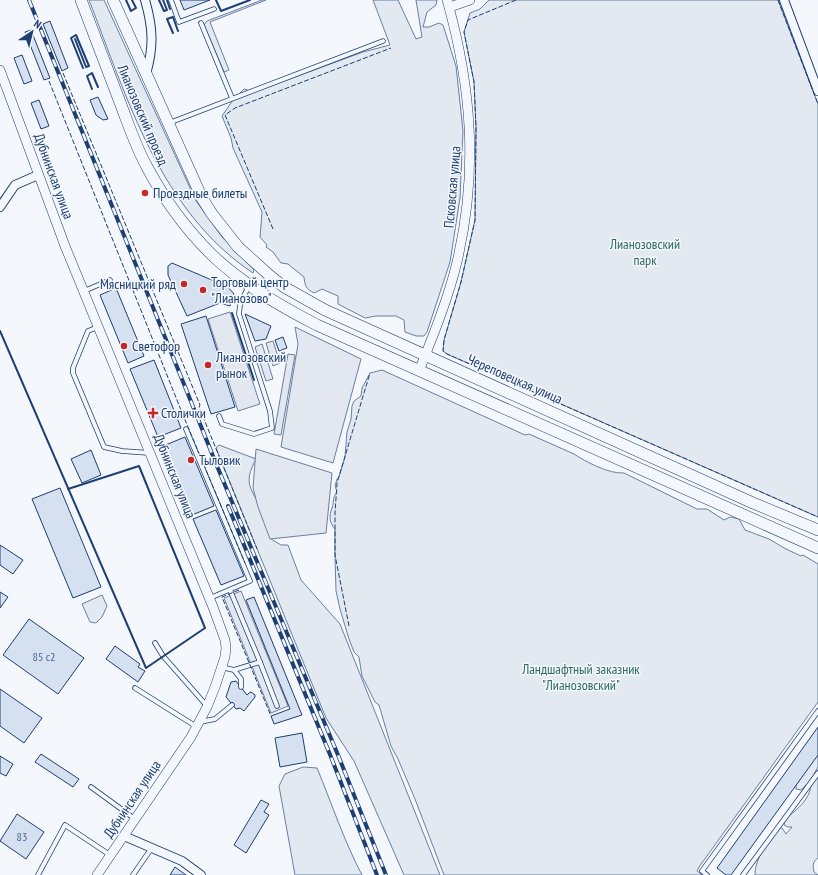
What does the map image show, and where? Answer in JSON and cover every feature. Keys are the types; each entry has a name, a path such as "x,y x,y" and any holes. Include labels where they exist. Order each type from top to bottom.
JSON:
{"main road":[{"name":"Лианозовский проезд","path":"81,0 140,152 163,195 199,241 213,256 264,295 317,325 419,371"},
{"name":"Лианозовский проезд","path":"113,0 202,198 228,236 269,275"},
{"name":"Череповецкая улица","path":"269,275 284,287 325,310 753,503 818,530"},
{"path":"419,371 818,548"}],"street":[{"path":"145,0 152,34 152,51 146,74"},
{"path":"449,4 470,0"},
{"path":"784,0 818,91"},
{"name":"Псковская улица","path":"419,371 450,285 457,261 468,190 470,134 468,107 461,52 449,4"},
{"name":"Дубнинская улица","path":"0,70 38,175 84,291 210,598 225,640 226,648 222,667 215,687 198,724 136,819 97,875"},
{"path":"0,207 15,185 38,175"},
{"path":"124,836 182,862 201,875"}],"lane":[{"path":"171,0 179,22 214,9"},
{"path":"201,23 232,98"},
{"path":"168,123 383,41"},
{"path":"84,291 110,280"},
{"path":"219,416 222,424 254,434 272,428 270,411 239,314 240,305 249,285"},
{"path":"98,326 88,331 73,368 73,373 104,447 122,451 150,453"},
{"path":"186,429 250,582 210,598"},
{"name":"Череповецкая улица","path":"753,503 772,515 818,535"},
{"path":"749,517 769,521 818,544"},
{"path":"230,590 277,706"},
{"path":"155,644 163,656 207,707"},
{"path":"222,667 234,670 260,662"},
{"path":"234,670 242,679 241,688"},
{"path":"135,688 198,724 215,719 232,705"},
{"path":"707,875 702,871 816,717 818,710"},
{"path":"743,875 818,773"},
{"path":"91,787 136,819"},
{"path":"38,875 65,825 111,855"},
{"path":"133,875 151,849"}],"green space":[{"path":"89,0 104,0 196,201 222,237 254,270 253,273 221,247 193,218 170,185 150,150 133,113"},
{"path":"262,0 266,0 210,22 229,70 224,72 204,25 207,21"},
{"path":"373,0 398,0 416,39 422,37 416,0 437,0 436,5 427,12 423,27 429,27 439,23 443,25 456,66 463,131 460,198 450,262 427,332 424,336 416,336 405,332 404,320 396,316 376,316 365,318 338,304 338,296 322,289 314,293 311,292 306,287 304,277 288,264 281,263 273,252 266,247 267,245 260,237 262,212 233,148 231,138 222,116 233,100 244,89 254,92 363,52 390,45"},
{"name":"Лианозовский парк","path":"489,0 778,0 818,104 818,517 443,351 444,340 461,282 475,220 476,128 474,82 464,32 470,13 480,9"},
{"name":"Ландшафтный заказник \"Лианозовский\"","path":"382,370 525,435 529,434 574,454 598,467 612,472 624,473 697,509 707,509 724,520 730,517 739,519 745,530 769,539 818,564 818,702 699,867 697,871 702,875 444,875 415,799 391,746 379,705 375,702 362,676 359,657 354,652 349,639 336,591 335,529 330,516 337,492 335,486 345,457 347,432 354,401 361,396 362,388 370,373"},
{"path":"219,445 256,459 249,481 263,514 271,539 281,545 288,545 301,580 340,624 440,875 404,875 354,761 326,718 216,448"},
{"path":"102,595 107,606 102,617 96,623 90,622 82,604"},
{"path":"818,754 818,767 814,774 815,776 818,776 818,858 813,866 814,872 818,875 755,875 757,862 760,856 779,827 782,828 786,834 792,827 784,825 786,820 788,816 804,802 811,785 808,783 801,790 796,789 796,785"},
{"path":"303,767 317,768 344,836 362,875 295,875 279,786 285,774"}],"shaded area":[{"path":"230,312 260,404 238,411 208,319"},
{"path":"295,327 361,359 333,463 281,447 298,344"},
{"path":"273,341 280,363 273,366 266,343"},
{"path":"262,344 273,379 266,381 255,347"},
{"path":"288,354 295,355 281,435 274,434"},
{"path":"256,449 332,473 326,533 270,539 258,507 253,488"},
{"path":"241,591 288,706 271,713 224,598"}],"building":[{"path":"180,0 210,0 184,10"},
{"path":"50,21 68,68 62,71 43,24"},
{"path":"31,30 50,78 44,80 25,32"},
{"path":"22,55 32,81 24,84 14,58"},
{"path":"98,97 108,119 103,120 96,115 90,100"},
{"path":"39,100 49,126 41,129 31,103"},
{"name":"Торговый центр \"Лианозово\"","path":"172,263 228,287 234,294 230,306 220,303 187,316 168,275 168,266"},
{"path":"116,288 144,356 128,363 100,295"},
{"path":"245,314 271,326 266,339 255,341"},
{"name":"Лианозовский рынок","path":"206,316 235,407 211,414 181,324"},
{"path":"283,337 287,348 279,351 275,340"},
{"path":"154,360 181,428 158,437 130,369"},
{"path":"185,437 214,506 192,515 163,446"},
{"path":"91,450 101,475 82,483 71,459"},
{"path":"60,488 101,587 73,598 32,499"},
{"path":"216,510 244,576 221,585 193,519"},
{"path":"0,545 23,560 13,574 0,565"},
{"path":"0,592 8,597 0,608"},
{"path":"254,597 302,715 274,724 271,716 290,709 246,600"},
{"path":"29,619 84,658 58,694 3,655"},
{"path":"115,646 140,664 138,667 145,671 138,682 106,659"},
{"path":"236,681 247,695 251,692 255,695 244,711 240,708 236,709 226,697 231,682"},
{"path":"0,689 42,718 24,743 0,726"},
{"path":"818,727 818,755 731,875 726,875 717,868"},
{"path":"302,733 307,762 280,767 275,738"},
{"path":"41,754 79,779 73,787 35,762"},
{"path":"0,756 13,764 6,776 0,773"},
{"path":"261,800 269,804 264,812 269,815 246,853 234,845"},
{"path":"17,814 44,832 26,859 0,841"},
{"path":"175,867 186,875 170,875"}],"railway":[{"path":"29,0 217,466 338,755 386,875"},
{"path":"228,506 331,757 377,875"}],"fence":[{"path":"516,0 468,20 464,32 474,82 476,128 475,220 461,282 444,340 443,351 818,517"},
{"path":"778,0 818,104"},
{"path":"273,229 225,115 235,108 391,48"},
{"path":"63,73 200,405 199,407 257,549"},
{"path":"49,81 183,415 245,563"},
{"path":"349,626 335,555 337,483 370,373"},
{"path":"239,590 222,597 271,716"}],"wall":[{"path":"126,0 131,11 136,8 132,0"},
{"path":"159,0 164,11 167,10 163,0"},
{"path":"167,0 170,9"},
{"path":"216,0 221,11 250,0"},
{"path":"173,33 167,19 173,17 178,31"},
{"path":"75,39 86,67 89,66 76,35 71,38 83,68"},
{"path":"92,89 87,76 92,73 98,87"},
{"path":"232,313 254,380"},
{"path":"0,331 146,668 205,628 139,466 68,489"}],"place":[{"name":"Проездные билеты","path":"145,193"},
{"name":"Мясницкий ряд","path":"184,284"},
{"name":"Торговый центр \"Лианозово\"","path":"203,290"},
{"name":"Светофор","path":"124,346"},
{"name":"Лианозовский рынок","path":"208,365"},
{"name":"Столички","path":"153,413"},
{"name":"Тыловик","path":"191,460"}]}
